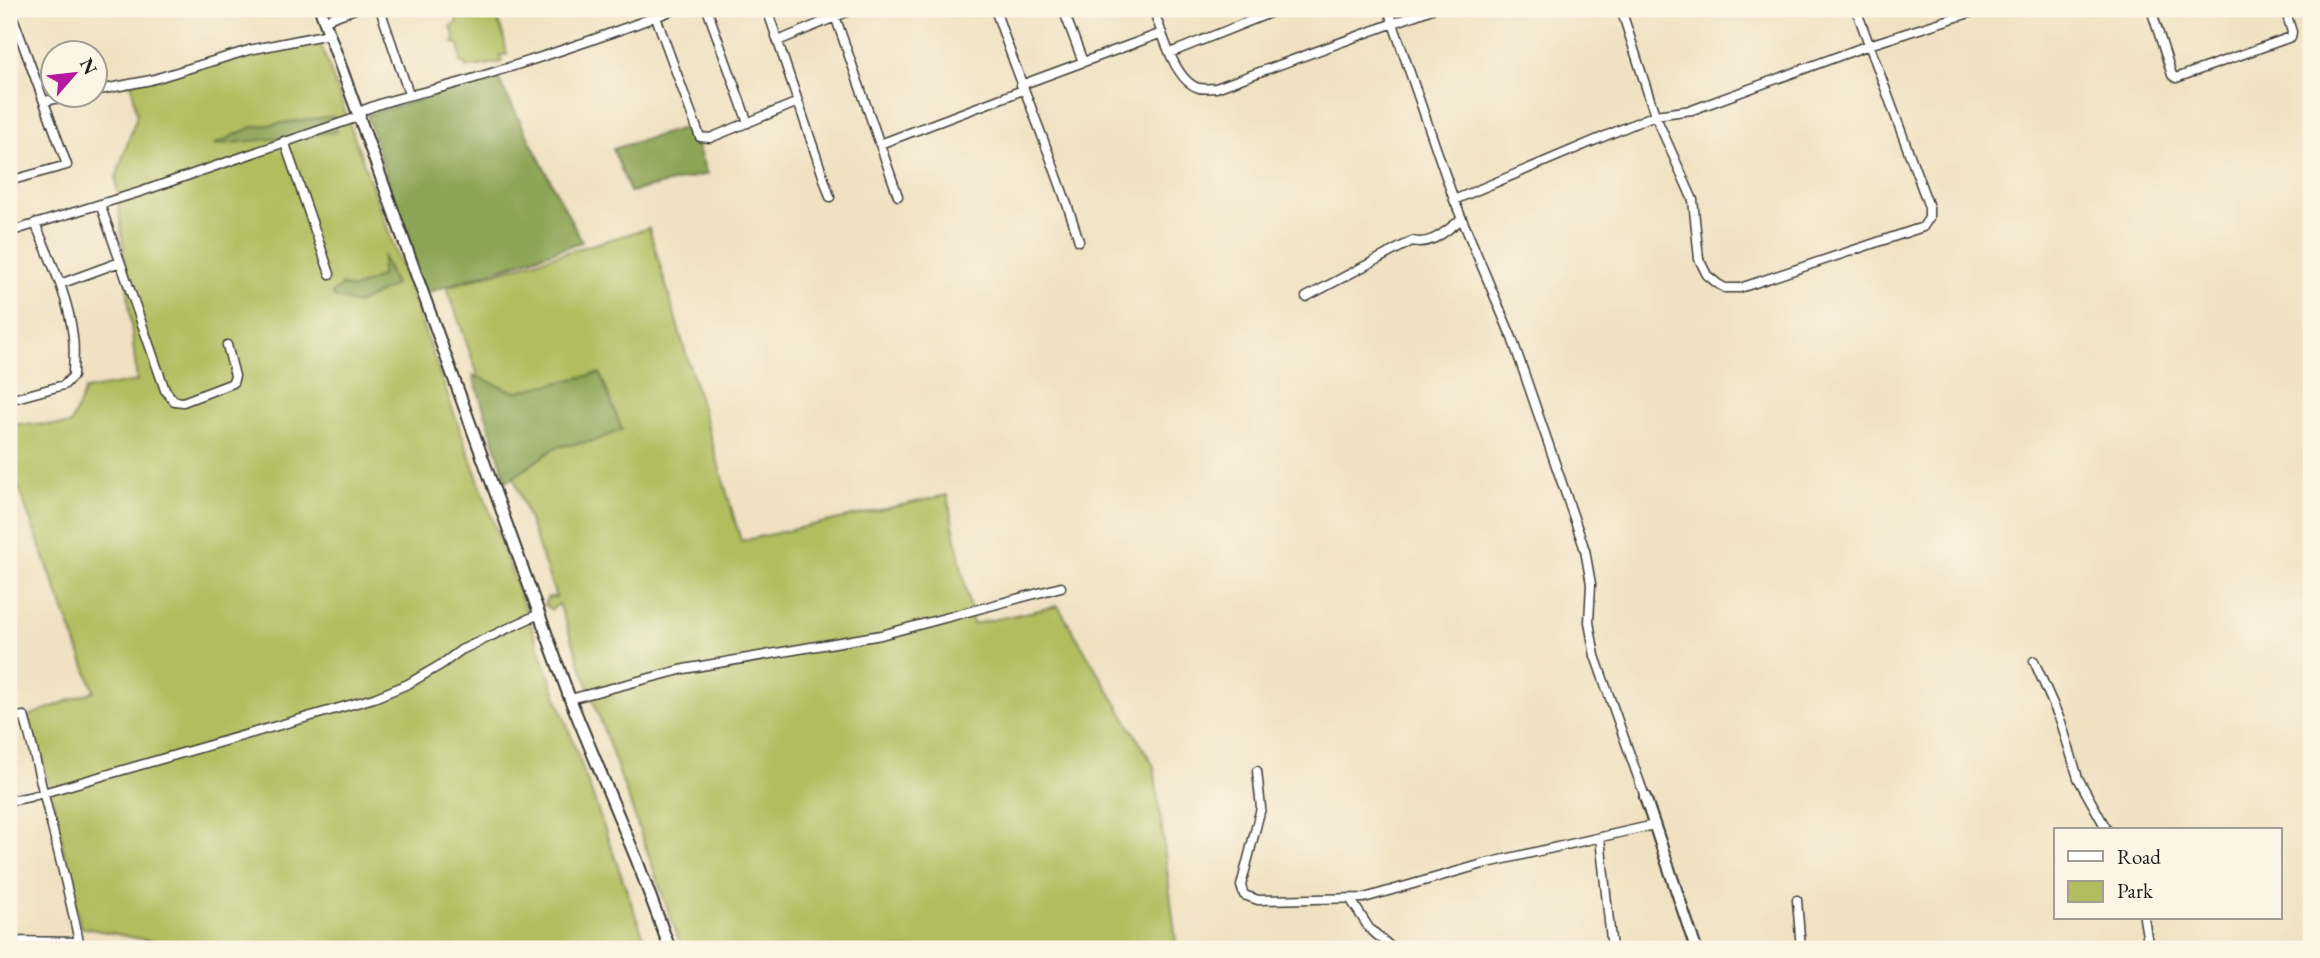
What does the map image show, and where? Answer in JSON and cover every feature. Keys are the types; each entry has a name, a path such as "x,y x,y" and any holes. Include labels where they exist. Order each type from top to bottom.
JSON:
{"street":[{"path":"9,9 38,83"},
{"path":"320,9 570,699 636,858 670,949"},
{"path":"325,20 355,9"},
{"path":"380,9 409,94"},
{"path":"9,232 197,173 360,114 381,102 451,85 540,58 655,13 676,9"},
{"path":"707,9 748,123"},
{"path":"767,9 830,197"},
{"path":"778,41 854,9"},
{"path":"995,9 1022,88 1068,204 1079,241"},
{"path":"1063,9 1083,62"},
{"path":"1153,9 1177,70 1187,82 1200,88 1216,88 1432,9"},
{"path":"1170,53 1280,9"},
{"path":"1388,9 1454,200 1512,338 1585,550 1591,584 1589,622 1595,656 1696,949"},
{"path":"1621,9 1655,115 1693,200 1699,259 1707,275 1725,288 1740,288 1753,284 1923,227 1929,218 1929,207 1856,9"},
{"path":"1454,200 1655,115 1692,110 1869,45 1982,9"},
{"path":"2151,9 2172,75 2176,78 2291,37 2285,9"},
{"path":"655,13 698,134 704,138 798,103"},
{"path":"835,16 898,196"},
{"path":"880,144 1083,62 1163,33"},
{"path":"108,89 151,80 249,50 330,34"},
{"path":"9,180 67,165 47,108"},
{"path":"284,141 330,274"},
{"path":"100,204 165,390 174,401 183,402 233,383 235,376 228,345"},
{"path":"1306,297 1412,241 1423,244 1432,241 1462,219"},
{"path":"9,400 64,384 74,376 74,337 60,284 35,223"},
{"path":"60,284 120,262"},
{"path":"570,699 684,669 881,635 1061,587"},
{"path":"9,801 374,698 419,677 461,650 539,614"},
{"path":"2034,661 2062,722 2078,778 2107,828"},
{"path":"9,718 24,716 36,754 79,942 10,944 9,861"},
{"path":"1257,771 1261,808 1241,886 1244,894 1258,900 1351,900 1376,896 1483,864 1654,825"},
{"path":"1600,838 1612,949"},
{"path":"1351,900 1369,928 1393,949"},
{"path":"1797,900 1801,949"},
{"path":"2144,920 2149,949"}],"green space":[{"path":"451,9 493,9 503,34 507,55 500,55 502,62 466,68 465,63 461,63 459,44 453,43 455,39 451,26 456,24 457,17"},
{"path":"318,37 648,949 191,949 80,927 52,794 28,716 94,691 9,463 9,424 70,425 85,390 137,381 116,178 137,115 131,82"},
{"path":"497,76 582,242 423,294 367,115"},
{"path":"333,116 337,132 213,145 252,127"},
{"path":"690,126 707,174 630,192 613,149"},
{"path":"649,228 741,541 947,495 973,624 1058,606 1154,766 1177,949 682,949 559,604 551,610 544,604 548,597 556,597 447,287"},
{"path":"383,257 395,285 357,304 334,297 332,293 342,285 353,289 381,276"},
{"path":"600,373 622,430 594,441 556,447 507,482 473,375 515,392"}]}
